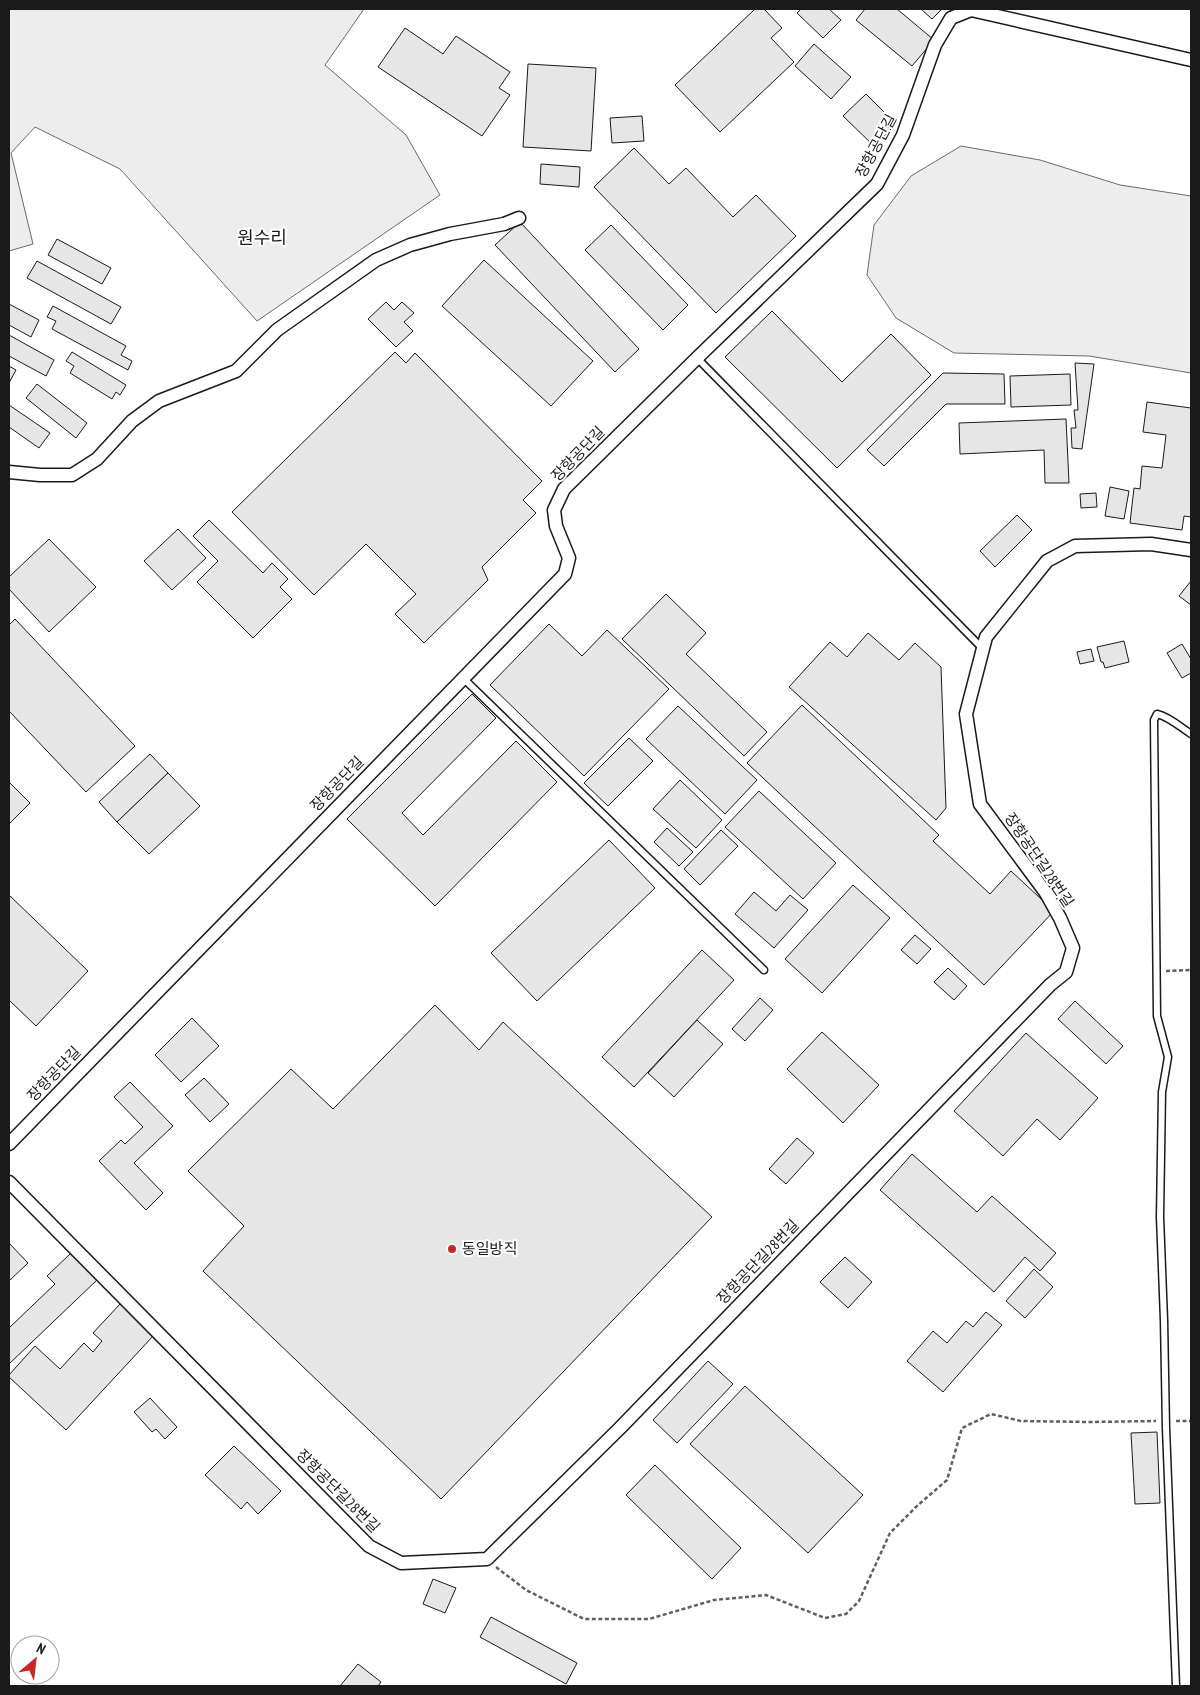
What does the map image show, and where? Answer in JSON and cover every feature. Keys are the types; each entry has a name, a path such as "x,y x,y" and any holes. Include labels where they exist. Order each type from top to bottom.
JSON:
{"street":[{"name":"장항공단길","path":"9,1144 564,574 569,558 556,526 554,510 564,489 877,184 903,135 935,45 950,18 971,10 1191,60"},
{"path":"9,472 40,475 72,475 97,459 132,421 159,401 236,372 277,330 376,260 410,245 450,234 504,224 519,218"},
{"name":"장항공단길28번길","path":"9,1182 369,1546 402,1563 487,1560 620,1428 1050,985 1066,972 1073,948 1060,918 1046,893 980,804 966,714 986,637 1047,561 1075,546 1151,544 1191,550"}],"lane":[{"path":"697,358 983,649"},
{"path":"463,678 764,970"},
{"path":"1176,1686 1160,1217 1162,1092 1168,1057 1157,1016 1154,720 1157,714 1167,716 1191,734"}],"path":[{"path":"1157,971 1191,970"},
{"path":"487,1560 526,1590 584,1618 649,1619 714,1600 766,1595 825,1618 832,1617 846,1614 859,1601 890,1534 918,1505 947,1480 962,1428 991,1414 1021,1421 1191,1421"}],"shaded area":[{"path":"9,9 364,9 325,65 406,135 440,195 257,321 120,169 35,127 11,153 33,244 9,251"},
{"path":"961,146 1040,160 1120,185 1191,196 1191,373 1089,356 954,353 896,318 867,275 874,225 911,176"}],"building":[{"path":"755,9 764,9 782,28 771,38 794,62 720,132 675,85"},
{"path":"801,9 829,9 841,20 823,38 797,13"},
{"path":"865,9 897,9 934,40 912,66 856,20"},
{"path":"921,9 942,9 932,19"},
{"path":"405,28 443,54 456,36 510,72 499,88 510,95 482,136 378,67"},
{"path":"814,44 851,77 831,99 795,66"},
{"path":"528,64 596,68 591,151 523,147"},
{"path":"866,94 896,124 874,146 843,116"},
{"path":"642,116 644,141 612,143 610,118"},
{"path":"634,148 669,184 686,168 733,217 756,195 796,236 716,313 594,187"},
{"path":"541,164 580,167 579,187 540,184"},
{"path":"520,222 639,349 615,372 495,245"},
{"path":"611,225 688,305 663,330 585,250"},
{"path":"57,239 111,268 102,284 48,255"},
{"path":"484,260 593,361 551,406 442,306"},
{"path":"37,261 121,307 111,324 27,278"},
{"path":"386,302 394,310 402,302 414,313 404,322 413,331 396,347 368,319"},
{"path":"9,304 39,320 31,337 9,325"},
{"path":"53,306 126,346 121,355 132,361 128,370 52,329 56,321 47,317"},
{"path":"772,311 842,382 891,334 931,375 837,468 725,357"},
{"path":"9,335 54,360 46,376 9,356"},
{"path":"72,352 126,385 120,395 116,392 112,399 70,373 74,366 66,361"},
{"path":"395,352 406,363 415,353 542,481 523,500 536,513 482,567 488,580 424,643 395,614 416,594 366,544 314,595 232,512"},
{"path":"1075,363 1094,364 1082,449 1072,448 1071,428 1076,428 1074,410 1078,410"},
{"path":"9,366 16,370 9,383"},
{"path":"943,373 1004,374 1005,404 946,404 884,466 867,450"},
{"path":"1070,374 1071,405 1011,407 1010,376"},
{"path":"37,384 87,423 76,438 26,398"},
{"path":"1147,402 1191,408 1191,517 1184,516 1182,530 1130,523 1134,488 1140,489 1142,466 1162,468 1166,435 1143,432"},
{"path":"9,405 50,433 39,448 9,427"},
{"path":"1066,419 1069,483 1045,483 1044,450 960,454 959,423"},
{"path":"1110,487 1129,491 1124,519 1105,516"},
{"path":"1096,493 1097,507 1081,508 1080,494"},
{"path":"1017,515 1032,530 995,567 980,551"},
{"path":"209,520 263,573 272,563 288,579 280,587 292,599 253,638 197,582 218,561 193,536"},
{"path":"178,529 206,558 172,590 144,561"},
{"path":"49,539 96,587 49,632 9,589 9,577"},
{"path":"1191,581 1191,605 1179,596"},
{"path":"666,594 706,633 686,654 767,732 744,756 622,639"},
{"path":"15,619 135,746 86,792 9,711 9,625"},
{"path":"549,624 582,656 607,630 669,689 584,776 490,685"},
{"path":"868,633 899,660 915,643 941,667 946,808 936,820 789,687 830,642 847,657"},
{"path":"1124,641 1129,662 1105,668 1103,662 1101,662 1097,647"},
{"path":"1182,644 1191,659 1191,673 1182,678 1167,653"},
{"path":"1091,649 1094,661 1080,664 1077,652"},
{"path":"472,694 496,718 402,813 423,835 516,741 557,782 435,906 347,819"},
{"path":"802,705 939,835 933,841 990,894 1011,871 1054,911 984,985 747,763"},
{"path":"678,706 757,780 725,814 646,739"},
{"path":"629,738 653,761 608,806 584,783"},
{"path":"150,754 168,773 117,822 99,802"},
{"path":"168,773 200,806 149,854 117,822"},
{"path":"680,780 722,820 696,848 653,809"},
{"path":"9,782 30,803 9,824"},
{"path":"759,791 836,863 803,899 725,827"},
{"path":"667,828 693,852 679,866 654,842"},
{"path":"721,830 738,846 700,885 684,869"},
{"path":"609,840 655,888 537,1001 491,953"},
{"path":"853,885 890,918 822,993 785,959"},
{"path":"754,892 776,911 790,895 808,910 774,948 735,914"},
{"path":"9,895 88,971 36,1026 9,1000"},
{"path":"915,935 931,949 917,964 901,950"},
{"path":"702,950 734,980 634,1087 602,1057"},
{"path":"948,968 967,986 954,1000 934,982"},
{"path":"760,998 773,1010 745,1041 732,1029"},
{"path":"1075,1001 1123,1046 1106,1064 1058,1019"},
{"name":"동일방직","path":"435,1005 479,1050 503,1022 712,1217 441,1499 203,1271 244,1226 188,1171 291,1069 333,1109"},
{"path":"192,1018 219,1046 181,1082 155,1055"},
{"path":"697,1020 723,1044 674,1097 648,1073"},
{"path":"822,1032 879,1085 843,1123 787,1069"},
{"path":"1026,1033 1098,1098 1060,1140 1037,1119 1003,1156 954,1111"},
{"path":"204,1078 229,1104 210,1122 185,1095"},
{"path":"130,1082 173,1126 134,1163 163,1193 146,1210 99,1161 121,1140 125,1144 143,1127 114,1097"},
{"path":"797,1138 814,1153 786,1184 769,1169"},
{"path":"912,1154 977,1212 992,1196 1056,1253 1040,1271 1025,1257 994,1292 880,1190"},
{"path":"9,1243 28,1263 9,1281"},
{"path":"71,1253 97,1280 9,1364 9,1328 55,1284 47,1276"},
{"path":"845,1257 872,1282 848,1308 820,1282"},
{"path":"1034,1269 1053,1287 1025,1318 1006,1301"},
{"path":"120,1304 154,1335 66,1430 9,1375 35,1346 60,1369 84,1343 93,1352 102,1341 93,1333"},
{"path":"986,1312 1002,1325 943,1392 907,1361 933,1331 947,1343 966,1321 973,1327"},
{"path":"708,1361 733,1384 677,1443 653,1420"},
{"path":"745,1386 863,1495 808,1553 690,1444"},
{"path":"150,1398 177,1427 165,1439 156,1429 152,1432 134,1412"},
{"path":"1157,1432 1160,1503 1135,1504 1131,1433"},
{"path":"234,1446 281,1491 258,1514 247,1502 241,1509 205,1475"},
{"path":"655,1465 741,1548 712,1579 626,1495"},
{"path":"433,1579 456,1588 445,1613 423,1604"},
{"path":"491,1617 577,1663 566,1684 480,1637"},
{"path":"358,1664 381,1682 378,1686 340,1686"}],"place":[{"name":"동일방직","path":"452,1249"}],"district":[{"name":"원수리","path":"262,238"}]}
